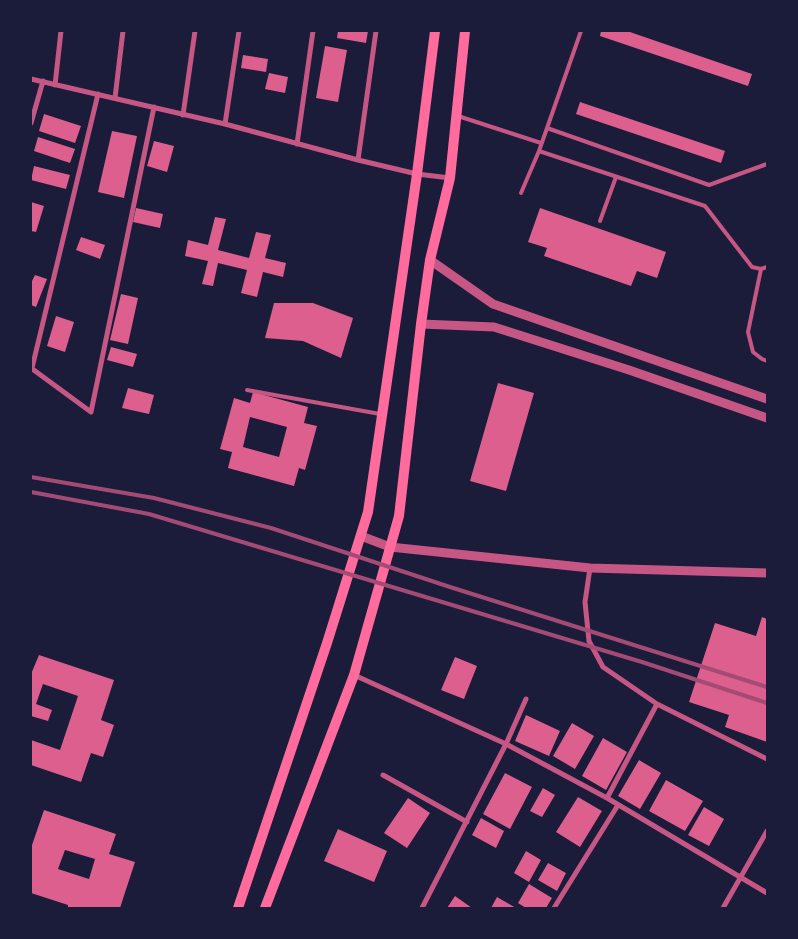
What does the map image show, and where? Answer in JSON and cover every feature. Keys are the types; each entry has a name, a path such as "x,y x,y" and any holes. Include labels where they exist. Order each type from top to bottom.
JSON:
{"main road":[{"path":"238,908 327,642 368,512 417,174 435,31"},
{"path":"265,908 354,675 399,516 430,260 450,178 465,31"}],"street":[{"path":"55,85 61,31"},
{"path":"115,98 124,31"},
{"path":"184,115 195,31"},
{"path":"225,124 239,31"},
{"path":"297,144 313,31"},
{"path":"358,160 376,31"},
{"path":"31,79 225,124 417,174 450,178"},
{"path":"31,123 43,82"},
{"path":"98,94 32,368 91,412 154,107"},
{"path":"430,260 493,304 767,399"},
{"path":"421,324 494,327 629,370 767,418"},
{"path":"361,536 390,547 590,568 767,573"},
{"path":"590,568 585,602 589,641 603,667 657,704 767,759"},
{"path":"354,675 506,744 606,798 740,879 767,893"},
{"path":"422,908 506,744 526,699"},
{"path":"606,798 657,704"},
{"path":"383,775 467,822"},
{"path":"554,908 618,806"},
{"path":"723,908 767,831"}],"lane":[{"path":"521,193 539,152 581,31"},
{"path":"455,116 541,142"},
{"path":"547,128 709,184 767,164"},
{"path":"539,152 705,206 752,268 761,270 767,267"},
{"path":"600,221 616,177"},
{"path":"761,270 748,332 753,352 767,361"},
{"path":"247,390 383,414"}],"building":[{"path":"338,31 368,31 366,43 337,38"},
{"path":"601,31 627,31 752,74 748,86 600,36"},
{"path":"325,46 347,50 338,102 316,98"},
{"path":"243,55 268,59 266,72 241,68"},
{"path":"269,73 288,77 285,93 265,89"},
{"path":"580,102 725,151 721,163 576,114"},
{"path":"44,114 81,126 75,143 39,131"},
{"path":"112,131 137,136 124,198 98,192"},
{"path":"38,137 75,149 70,163 34,151"},
{"path":"154,141 174,146 167,172 147,166"},
{"path":"34,166 70,175 66,189 31,180"},
{"path":"31,202 44,206 36,232 31,231"},
{"path":"136,208 163,214 160,228 133,222"},
{"path":"540,208 666,252 657,278 637,271 631,286 544,256 547,248 528,242"},
{"path":"215,217 226,219 218,250 249,258 256,232 271,235 265,258 286,263 283,277 263,272 257,297 241,293 247,270 218,263 213,286 202,284 208,261 185,256 188,240 208,245"},
{"path":"81,237 105,245 100,259 76,250"},
{"path":"35,275 47,279 36,307 31,305 31,283"},
{"path":"121,294 138,298 128,344 110,340"},
{"path":"274,303 313,303 353,318 341,358 303,341 265,338"},
{"path":"56,316 74,322 65,352 47,346"},
{"path":"111,347 137,354 133,367 107,360"},
{"path":"498,383 534,393 506,491 470,481"},
{"path":"128,388 154,395 149,414 122,408"},
{"path":"253,392 308,407 304,423 317,426 305,470 299,468 294,486 228,468 232,452 220,449 234,398 250,403","holes":["250,417 287,427 279,457 243,447"]},
{"path":"762,617 767,619 767,742 725,727 729,715 689,702 715,623 756,636"},
{"path":"39,655 114,680 101,720 114,725 103,757 91,753 81,782 31,765 31,740 60,750 78,696 43,684 36,704 52,710 48,721 31,716 31,674"},
{"path":"455,657 477,666 464,699 441,690"},
{"path":"526,715 560,731 549,756 515,741"},
{"path":"572,723 594,736 575,769 553,756"},
{"path":"603,738 627,752 606,790 582,776"},
{"path":"639,760 661,773 640,809 618,796"},
{"path":"505,773 532,787 510,829 483,814"},
{"path":"666,780 703,801 685,831 649,811"},
{"path":"543,788 555,795 542,817 530,811"},
{"path":"578,797 602,811 580,847 556,832"},
{"path":"408,798 430,813 407,848 384,833"},
{"path":"704,807 724,819 709,846 688,835"},
{"path":"44,810 116,834 109,854 135,862 120,908 68,908 68,905 31,893 31,848","holes":["65,850 95,859 89,879 58,869"]},
{"path":"481,818 504,831 496,848 472,835"},
{"path":"338,829 387,851 374,882 324,861"},
{"path":"526,851 541,860 529,882 514,873"},
{"path":"548,863 566,873 557,891 538,880"},
{"path":"529,884 552,898 546,908 526,908 518,903"},
{"path":"455,896 472,908 447,908"},
{"path":"497,897 516,908 491,908"}],"railway":[{"path":"31,477 154,498 271,528 450,587 767,687"},
{"path":"31,492 149,514 642,662 767,703"}]}
